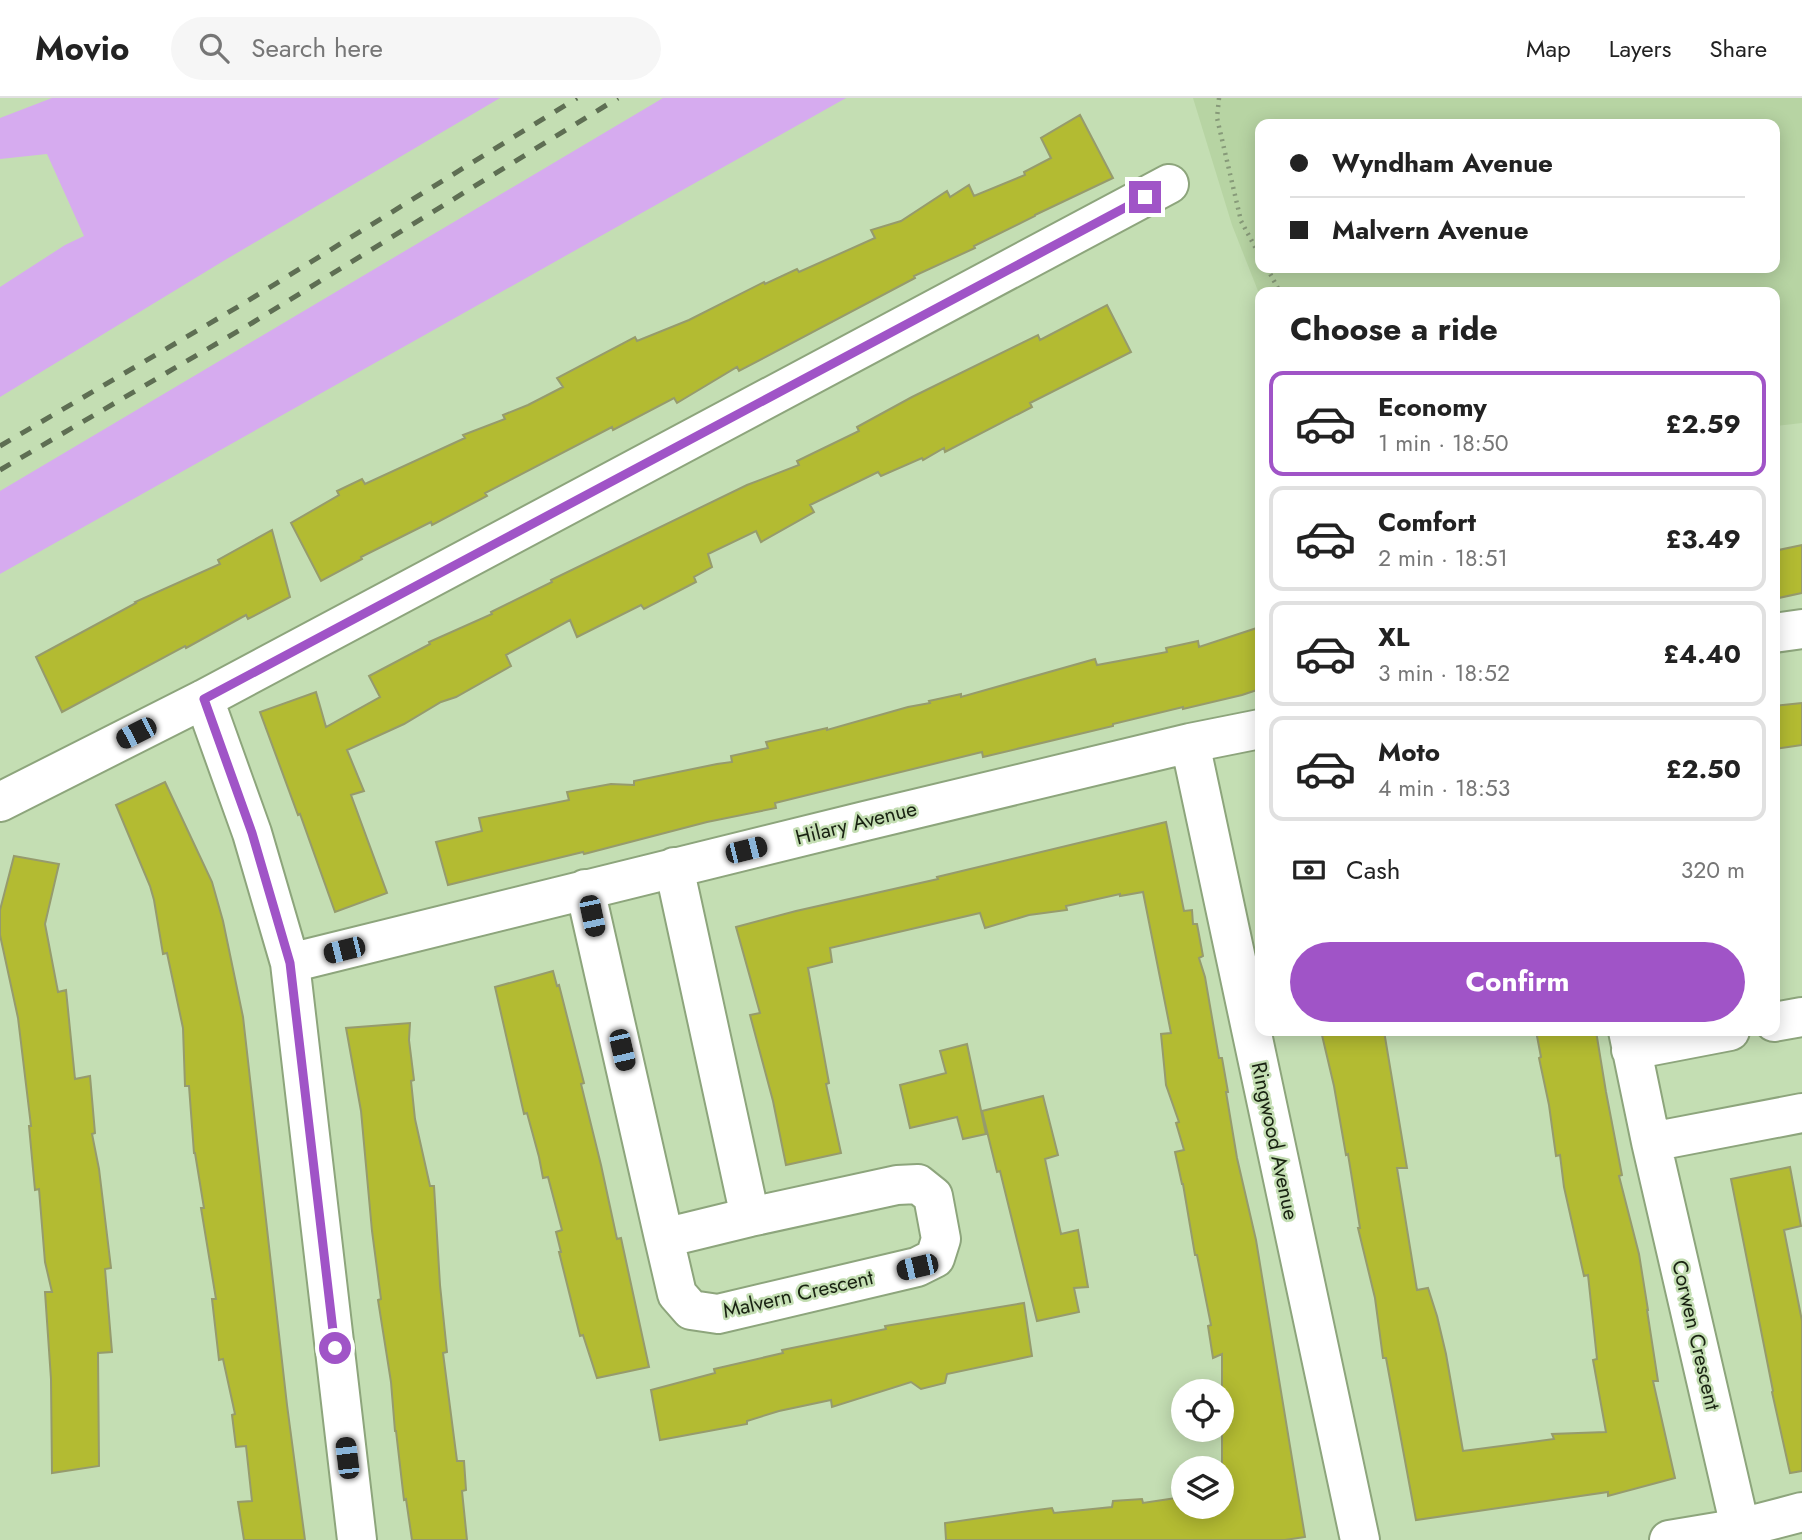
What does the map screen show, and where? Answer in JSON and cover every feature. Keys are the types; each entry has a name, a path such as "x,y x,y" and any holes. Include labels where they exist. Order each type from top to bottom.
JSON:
{"street":[{"path":"0,802 204,699 1169,184"},
{"path":"1780,632 1802,629"},
{"path":"204,699 252,833 290,963 357,1540"},
{"name":"Hilary Avenue","path":"290,963 674,867 1190,743 1255,730"},
{"name":"Ringwood Avenue","path":"1190,743 1360,1540"},
{"path":"674,867 750,1217"},
{"name":"Malvern Crescent","path":"585,889 664,1238 677,1294 691,1310 718,1314 917,1267 935,1258 941,1239 933,1196 918,1184 897,1185 664,1238"},
{"path":"1780,1021 1802,1017"},
{"name":"Corwen Crescent","path":"1674,1036 1629,1040 1742,1534"},
{"path":"1651,1142 1802,1113"},
{"path":"1669,1540 1742,1534 1802,1512"}],"path":[{"path":"1219,98 1217,118 1241,222 1255,247"}],"shaded area":[{"path":"52,98 500,98 225,260 0,397 0,287 65,245 84,236 47,154 0,159 0,118"},
{"path":"663,98 846,98 0,574 0,491"},
{"path":"1193,98 1802,98 1802,423 1780,425 1780,287 1256,287 1232,225"}],"building":[{"path":"1080,115 1113,178 914,276 915,278 739,371 737,367 677,403 674,398 613,430 612,427 485,493 487,496 432,525 431,522 361,557 362,559 321,581 291,523 339,495 337,491 362,479 365,484 465,438 463,435 505,419 503,415 563,387 557,378 635,337 637,341 689,320 764,282 765,284 797,269 799,272 875,238 871,230 901,221 947,191 950,197 969,185 974,196 1025,175 1024,172 1051,158 1041,138"},
{"path":"1107,305 1131,352 1030,403 1032,407 945,452 944,448 923,460 922,458 881,476 878,472 810,505 814,512 761,542 756,531 708,554 712,567 694,577 696,582 644,609 641,605 577,637 570,620 506,655 511,666 404,724 347,750 364,791 351,795 387,893 335,912 260,712 316,692 326,727 380,697 369,676 430,644 429,642 492,614 491,612 552,582 551,580 747,485 799,465 797,461 859,431 857,427 912,397 1038,335 1040,340"},
{"path":"272,530 290,597 248,619 246,615 62,712 36,657 135,602 220,564 218,560"},
{"path":"1802,545 1802,593 1780,598 1780,550"},
{"path":"1255,629 1255,691 983,757 982,752 775,803 776,808 707,822 448,885 436,842 482,831 479,818 569,800 567,792 611,784 634,785 634,781 732,762 731,756 768,748 766,742 827,730 930,703 929,701 961,694 961,697 1095,659 1097,665 1167,652 1166,648 1198,641 1199,647"},
{"path":"1802,703 1802,745 1780,748 1780,705"},
{"path":"165,782 212,882 243,1017 305,1540 244,1540 238,1502 252,1501 246,1446 236,1447 232,1415 235,1414 223,1359 219,1360 212,1299 216,1299 194,1153 189,1086 185,1086 183,1028 167,953 163,954 150,886 116,805"},
{"path":"1166,822 1184,911 1192,910 1193,924 1197,924 1203,956 1199,958 1205,977 1219,1058 1222,1058 1237,1158 1256,1240 1305,1537 1285,1540 946,1540 945,1523 1052,1508 1054,1513 1112,1507 1113,1501 1142,1499 1143,1503 1171,1499 1171,1519 1234,1519 1234,1456 1222,1456 1222,1442 1234,1442 1234,1379 1222,1379 1222,1354 1213,1358 1208,1326 1211,1325 1175,1152 1184,1150 1176,1123 1179,1122 1166,1085 1161,1034 1171,1033 1143,892 1120,894 1066,906 1067,910 1029,915 985,928 980,913 830,948 832,962 808,968 829,1083 826,1084 841,1153 786,1165 773,1101 750,1015 760,1013 736,927 938,879 937,877"},
{"path":"14,856 59,864 45,924 58,992 66,990 75,1079 90,1076 95,1133 92,1134 111,1268 105,1269 112,1352 98,1353 99,1466 52,1473 51,1379 45,1292 52,1292 45,1262 39,1189 35,1190 31,1126 18,1018 0,935 0,910"},
{"path":"553,971 584,1083 581,1084 617,1239 621,1238 649,1367 597,1378 583,1335 580,1336 559,1252 556,1232 562,1230 548,1177 543,1178 527,1113 524,1114 495,987"},
{"path":"410,1023 415,1119 430,1186 434,1186 447,1352 443,1353 457,1461 464,1461 466,1490 462,1491 467,1540 412,1540 406,1499 404,1500 391,1382 378,1300 381,1299 361,1111 346,1028"},
{"path":"1322,1036 1385,1036 1407,1168 1397,1168 1417,1290 1428,1288 1437,1316 1463,1451 1554,1439 1552,1434 1606,1432 1593,1360 1597,1359 1588,1275 1584,1276 1564,1187 1560,1155 1556,1156 1537,1036 1597,1036 1622,1175 1619,1176 1639,1254 1658,1381 1653,1381 1675,1478 1608,1496 1608,1492 1416,1520 1386,1358 1383,1358 1375,1298 1358,1228 1348,1154 1346,1155"},
{"path":"967,1044 986,1134 963,1139 957,1117 910,1128 900,1085 946,1073 940,1051"},
{"path":"1043,1096 1058,1155 1045,1159 1061,1234 1078,1230 1088,1287 1074,1288 1079,1312 1037,1321 1000,1171 997,1172 982,1111"},
{"path":"1790,1167 1801,1226 1784,1230 1802,1321 1802,1471 1790,1473 1731,1179"},
{"path":"1024,1303 1032,1356 947,1374 945,1383 921,1389 911,1382 832,1407 831,1400 779,1411 747,1421 747,1424 660,1440 651,1390 715,1373 714,1369 783,1353 782,1350 886,1329 885,1326"}],"railway":[{"path":"0,446 241,305 577,98"},
{"path":"0,470 252,323 618,98"}],"route":[{"path":"335,1348 290,963 252,833 204,699 1145,197"}]}
